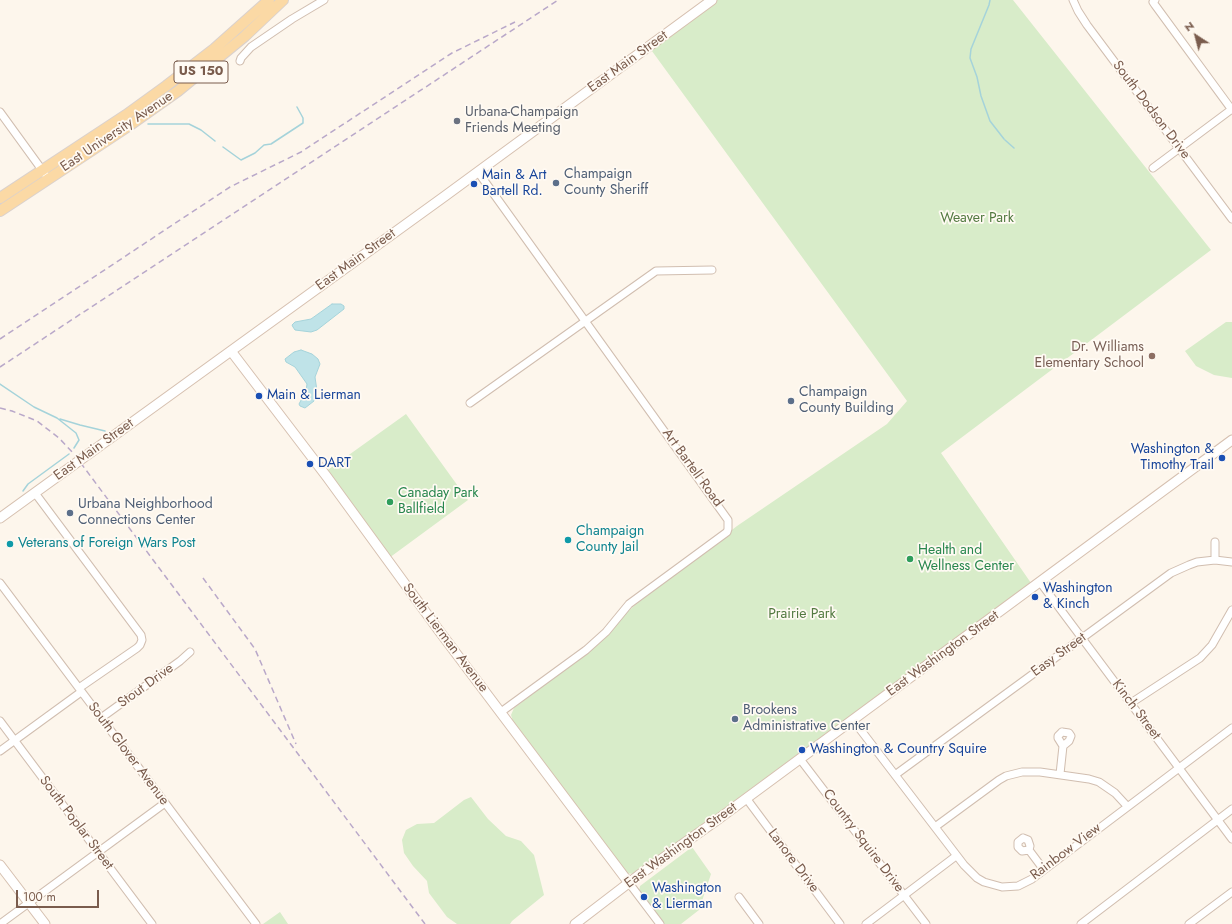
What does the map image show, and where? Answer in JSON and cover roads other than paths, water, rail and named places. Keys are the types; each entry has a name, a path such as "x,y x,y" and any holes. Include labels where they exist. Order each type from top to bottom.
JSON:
{"main road":[{"name":"East University Avenue","path":"0,211 45,175 214,49 269,0"},
{"name":"East University Avenue","path":"0,198 45,175 130,125 178,91 245,36 283,0"},
{"name":"East Main Street","path":"0,518 478,172 712,0"},
{"name":"South Lierman Avenue","path":"231,351 631,886"},
{"name":"East Washington Street","path":"575,924 631,886 1231,444"},
{"path":"0,865 45,924"},
{"name":"East Washington Street","path":"581,924 593,918 631,886"}],"street":[{"path":"240,61 251,47 292,19 324,0"},
{"name":"South Dodson Drive","path":"1073,0 1078,11 1088,25 1232,219"},
{"path":"1153,168 1232,110 1155,6 1154,1"},
{"path":"0,112 45,175"},
{"name":"Art Bartell Road","path":"478,172 727,516 728,520 727,532 629,604 606,632 586,650 500,712"},
{"path":"470,403 656,271 712,270"},
{"path":"0,751 140,645 142,640 137,628 36,493"},
{"path":"1215,542 1215,560"},
{"name":"Easy Street","path":"895,775 1171,573 1189,565 1215,560 1232,562"},
{"name":"South Glover Avenue","path":"0,583 254,923"},
{"name":"Kinch Street","path":"1042,584 1232,839"},
{"path":"1131,704 1200,658 1212,645 1232,610"},
{"name":"Stout Drive","path":"101,718 190,652"},
{"name":"South Poplar Street","path":"0,721 152,924"},
{"name":"Rainbow View","path":"854,721 956,856 977,878 991,885 1002,887 1012,887 1032,879 1232,728"},
{"path":"1060,774 1063,746"},
{"name":"Country Squire Drive","path":"801,760 926,924"},
{"path":"935,827 1006,776 1030,771 1060,774 1099,782 1115,793 1127,806"},
{"name":"Lanore Drive","path":"747,800 840,924"},
{"path":"0,924 165,803"},
{"path":"1081,924 1232,809"},
{"path":"1029,850 1044,870"},
{"path":"866,924 956,856"},
{"name":"South Lierman Avenue","path":"631,886 660,924"},
{"path":"1189,924 1232,892"},
{"path":"739,897 759,924"}],"water":[{"path":"332,304 341,304 344,306 344,309 317,330 311,332 295,330 293,327 292,325 295,322 311,319"},
{"path":"301,350 312,354 318,359 320,364 315,377 317,391 314,401 305,408 299,404 306,391 307,384 295,367 286,362 285,359 294,352"}],"waterway":[{"path":"990,0 971,49 970,58 990,121 1004,139"},
{"path":"223,147 241,160 255,153 264,145 271,144 303,123 303,118 297,107"},
{"path":"148,124 189,124 201,130 215,141"},
{"path":"1005,140 1014,148"},
{"path":"0,384 34,407 57,418 76,433 79,440 74,448"},
{"path":"60,419 105,431"},
{"path":"23,491 28,484 69,454"}],"railway":[{"path":"0,367 558,0"},
{"path":"0,339 230,187 301,152 452,53 515,22"},
{"path":"0,408 37,421 59,438 74,454 425,924"},
{"path":"203,578 255,649 296,744"}],"place":[{"name":"Urbana-Champaign Friends Meeting","path":"457,121"},
{"name":"Champaign County Sheriff","path":"556,183"},
{"name":"Main & Art Bartell Rd.","path":"474,184"},
{"name":"Dr. Williams Elementary School","path":"1152,356"},
{"name":"Main & Lierman","path":"259,396"},
{"name":"Champaign County Building","path":"791,401"},
{"name":"Washington & Timothy Trail","path":"1222,458"},
{"name":"DART","path":"310,464"},
{"name":"Canaday Park Ballfield","path":"390,502"},
{"name":"Urbana Neighborhood Connections Center","path":"70,513"},
{"name":"Champaign County Jail","path":"568,540"},
{"name":"Veterans of Foreign Wars Post","path":"10,544"},
{"name":"Health and Wellness Center","path":"910,559"},
{"name":"Washington & Kinch","path":"1035,597"},
{"name":"Brookens Administrative Center","path":"735,719"},
{"name":"Washington & Country Squire","path":"802,750"},
{"name":"Washington & Lierman","path":"644,897"}],"park label":[{"name":"Weaver Park","path":"977,219"},
{"name":"Prairie Park","path":"802,615"}]}
